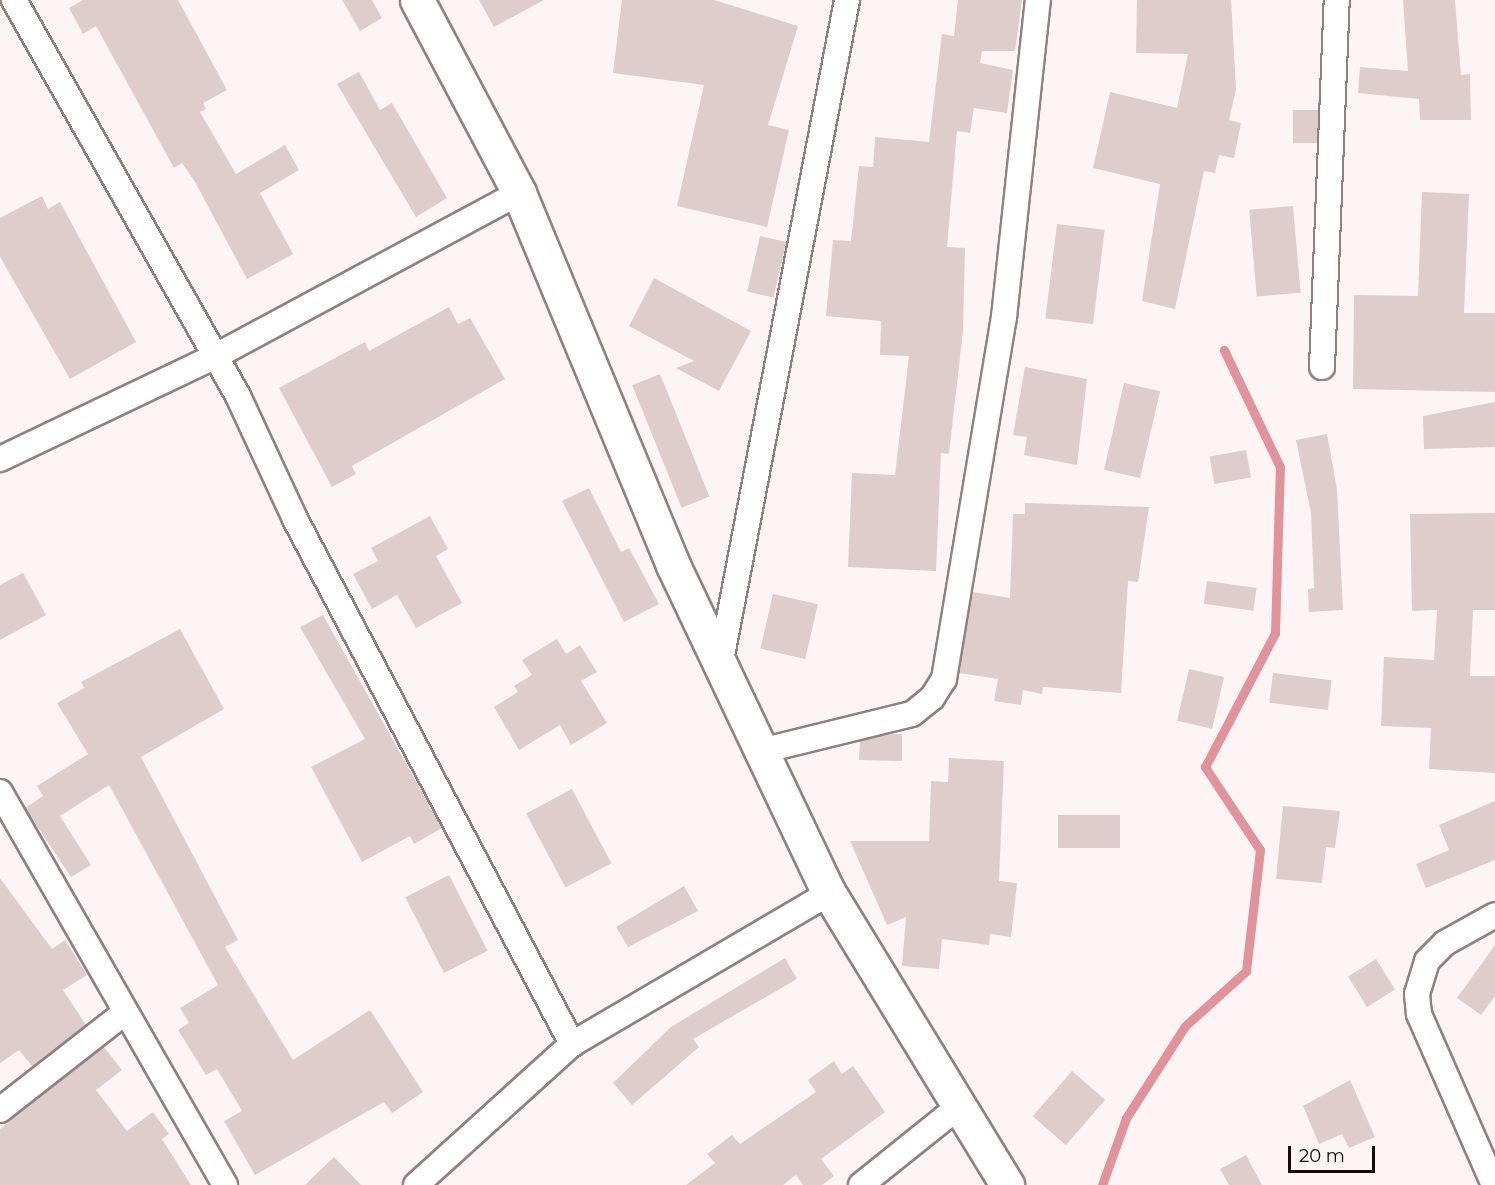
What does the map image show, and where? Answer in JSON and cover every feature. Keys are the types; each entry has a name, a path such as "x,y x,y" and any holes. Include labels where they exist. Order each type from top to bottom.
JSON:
{"street":[{"path":"14,0 216,356 295,519 573,1044"},
{"path":"417,0 519,193 720,666 830,893 956,1108 1007,1185"},
{"path":"720,666 847,0"},
{"path":"761,751 912,714 933,698 944,679 1004,317 1038,0"},
{"path":"1323,367 1337,0"},
{"path":"0,459 216,356 519,193"},
{"path":"0,792 36,847 124,1013 225,1185"},
{"path":"416,1185 573,1044 830,893"},
{"path":"1494,1185 1419,1014 1417,994 1427,961 1445,943 1495,915"},
{"path":"0,1110 124,1013"},
{"path":"861,1185 956,1108"}],"building":[{"path":"83,0 178,0 227,90 203,103 206,109 200,112 236,174 285,145 299,170 260,193 293,254 247,279 195,182 182,163 174,168 96,26 83,34 69,8"},
{"path":"342,0 372,0 382,18 360,31"},
{"path":"479,0 544,0 494,27"},
{"path":"622,0 714,0 798,26 768,125 789,130 767,227 677,206 704,85 613,73"},
{"path":"958,0 1022,0 1015,51 982,51 980,63 1013,70 1007,113 974,108 970,133 957,131 947,247 965,248 963,331 949,454 941,453 936,571 848,567 852,473 895,475 909,356 880,355 881,321 826,316 833,240 851,241 859,166 873,167 875,137 929,142 942,34 954,36"},
{"path":"1137,0 1231,0 1236,89 1229,120 1241,123 1234,158 1219,155 1215,173 1204,171 1175,309 1142,301 1160,184 1093,168 1110,92 1177,108 1188,54 1136,53"},
{"path":"1403,0 1455,0 1461,75 1470,74 1471,120 1420,120 1419,99 1358,93 1360,67 1408,71"},
{"path":"359,72 380,110 392,103 447,198 416,217 337,84"},
{"path":"1293,110 1318,110 1318,143 1293,143"},
{"path":"1422,192 1469,194 1464,313 1495,313 1495,392 1353,389 1354,295 1418,296"},
{"path":"42,196 48,209 60,202 136,342 70,379 0,257 0,218"},
{"path":"1293,206 1301,293 1257,297 1249,210"},
{"path":"1057,224 1105,230 1093,324 1045,318"},
{"path":"760,236 786,242 773,298 747,292"},
{"path":"654,278 751,331 719,391 676,368 694,361 629,326"},
{"path":"449,307 458,324 470,318 505,379 352,466 356,474 332,487 279,388 365,342 369,351"},
{"path":"1025,367 1087,379 1077,465 1024,455 1027,437 1013,435"},
{"path":"660,374 709,496 682,508 632,385"},
{"path":"1124,383 1160,391 1140,478 1104,470"},
{"path":"1495,402 1495,447 1424,449 1423,416"},
{"path":"1327,434 1337,489 1343,610 1309,612 1308,589 1314,588 1311,513 1296,440"},
{"path":"1246,450 1251,478 1214,484 1210,456"},
{"path":"589,488 621,552 629,548 659,604 624,622 562,501"},
{"path":"1025,503 1149,507 1138,582 1128,581 1121,693 1043,687 1042,694 1023,690 1021,705 994,701 998,679 959,673 973,592 1010,598 1013,514 1025,514"},
{"path":"1495,513 1495,610 1473,610 1470,676 1495,676 1495,773 1429,769 1431,728 1381,726 1384,657 1434,660 1437,610 1412,611 1410,514"},
{"path":"430,516 448,549 436,556 462,603 416,628 397,595 372,609 353,574 378,561 371,548"},
{"path":"23,573 46,615 0,640 0,585"},
{"path":"1207,581 1257,588 1253,611 1204,604"},
{"path":"773,594 818,604 805,659 760,649"},
{"path":"323,615 442,828 414,844 410,836 362,862 311,767 365,739 300,627"},
{"path":"180,629 224,709 141,757 238,940 225,947 293,1060 370,1010 423,1092 392,1113 384,1102 255,1175 224,1121 242,1111 217,1069 206,1075 178,1030 189,1023 180,1008 218,985 109,785 60,816 91,865 71,877 25,808 43,796 37,786 88,754 57,703 84,688 81,682"},
{"path":"557,639 566,654 580,645 597,672 581,681 607,723 571,745 560,725 519,750 494,707 518,692 514,686 532,675 522,660"},
{"path":"1189,669 1224,677 1212,729 1177,721"},
{"path":"1273,673 1332,680 1328,710 1269,703"},
{"path":"902,734 902,761 859,760 860,741"},
{"path":"949,758 1004,761 999,881 1017,883 1011,937 990,934 989,945 942,939 939,969 902,966 906,917 887,925 850,841 929,841 931,781 948,782"},
{"path":"572,789 611,863 566,888 526,813"},
{"path":"1495,801 1495,860 1426,888 1416,864 1449,850 1439,825"},
{"path":"1283,806 1340,811 1335,848 1326,847 1322,883 1276,879"},
{"path":"1058,815 1120,815 1120,848 1058,848"},
{"path":"449,875 488,951 444,973 405,897"},
{"path":"0,878 52,949 65,940 87,975 63,990 86,1025 32,1066 19,1050 0,1063"},
{"path":"684,886 698,911 628,947 616,927"},
{"path":"1495,945 1495,996 1481,1015 1457,998"},
{"path":"785,958 797,979 693,1039 699,1047 632,1105 613,1083 671,1027"},
{"path":"1376,959 1395,990 1367,1007 1348,976"},
{"path":"104,1047 122,1070 96,1090 127,1131 153,1112 169,1134 162,1139 191,1185 0,1185 0,1129"},
{"path":"834,1061 842,1074 853,1066 885,1112 821,1159 834,1176 822,1185 803,1185 796,1175 783,1185 686,1185 715,1163 707,1154 732,1135 740,1144 816,1092 808,1080"},
{"path":"1072,1071 1105,1100 1066,1145 1033,1116"},
{"path":"1350,1080 1375,1137 1349,1148 1342,1134 1319,1144 1303,1106"},
{"path":"1246,1155 1262,1185 1229,1185 1220,1169"},
{"path":"334,1157 361,1185 305,1185"}],"waterway":[{"path":"1102,1185 1126,1118 1185,1026 1246,971 1260,850 1205,767 1275,633 1280,467 1224,350"}]}
